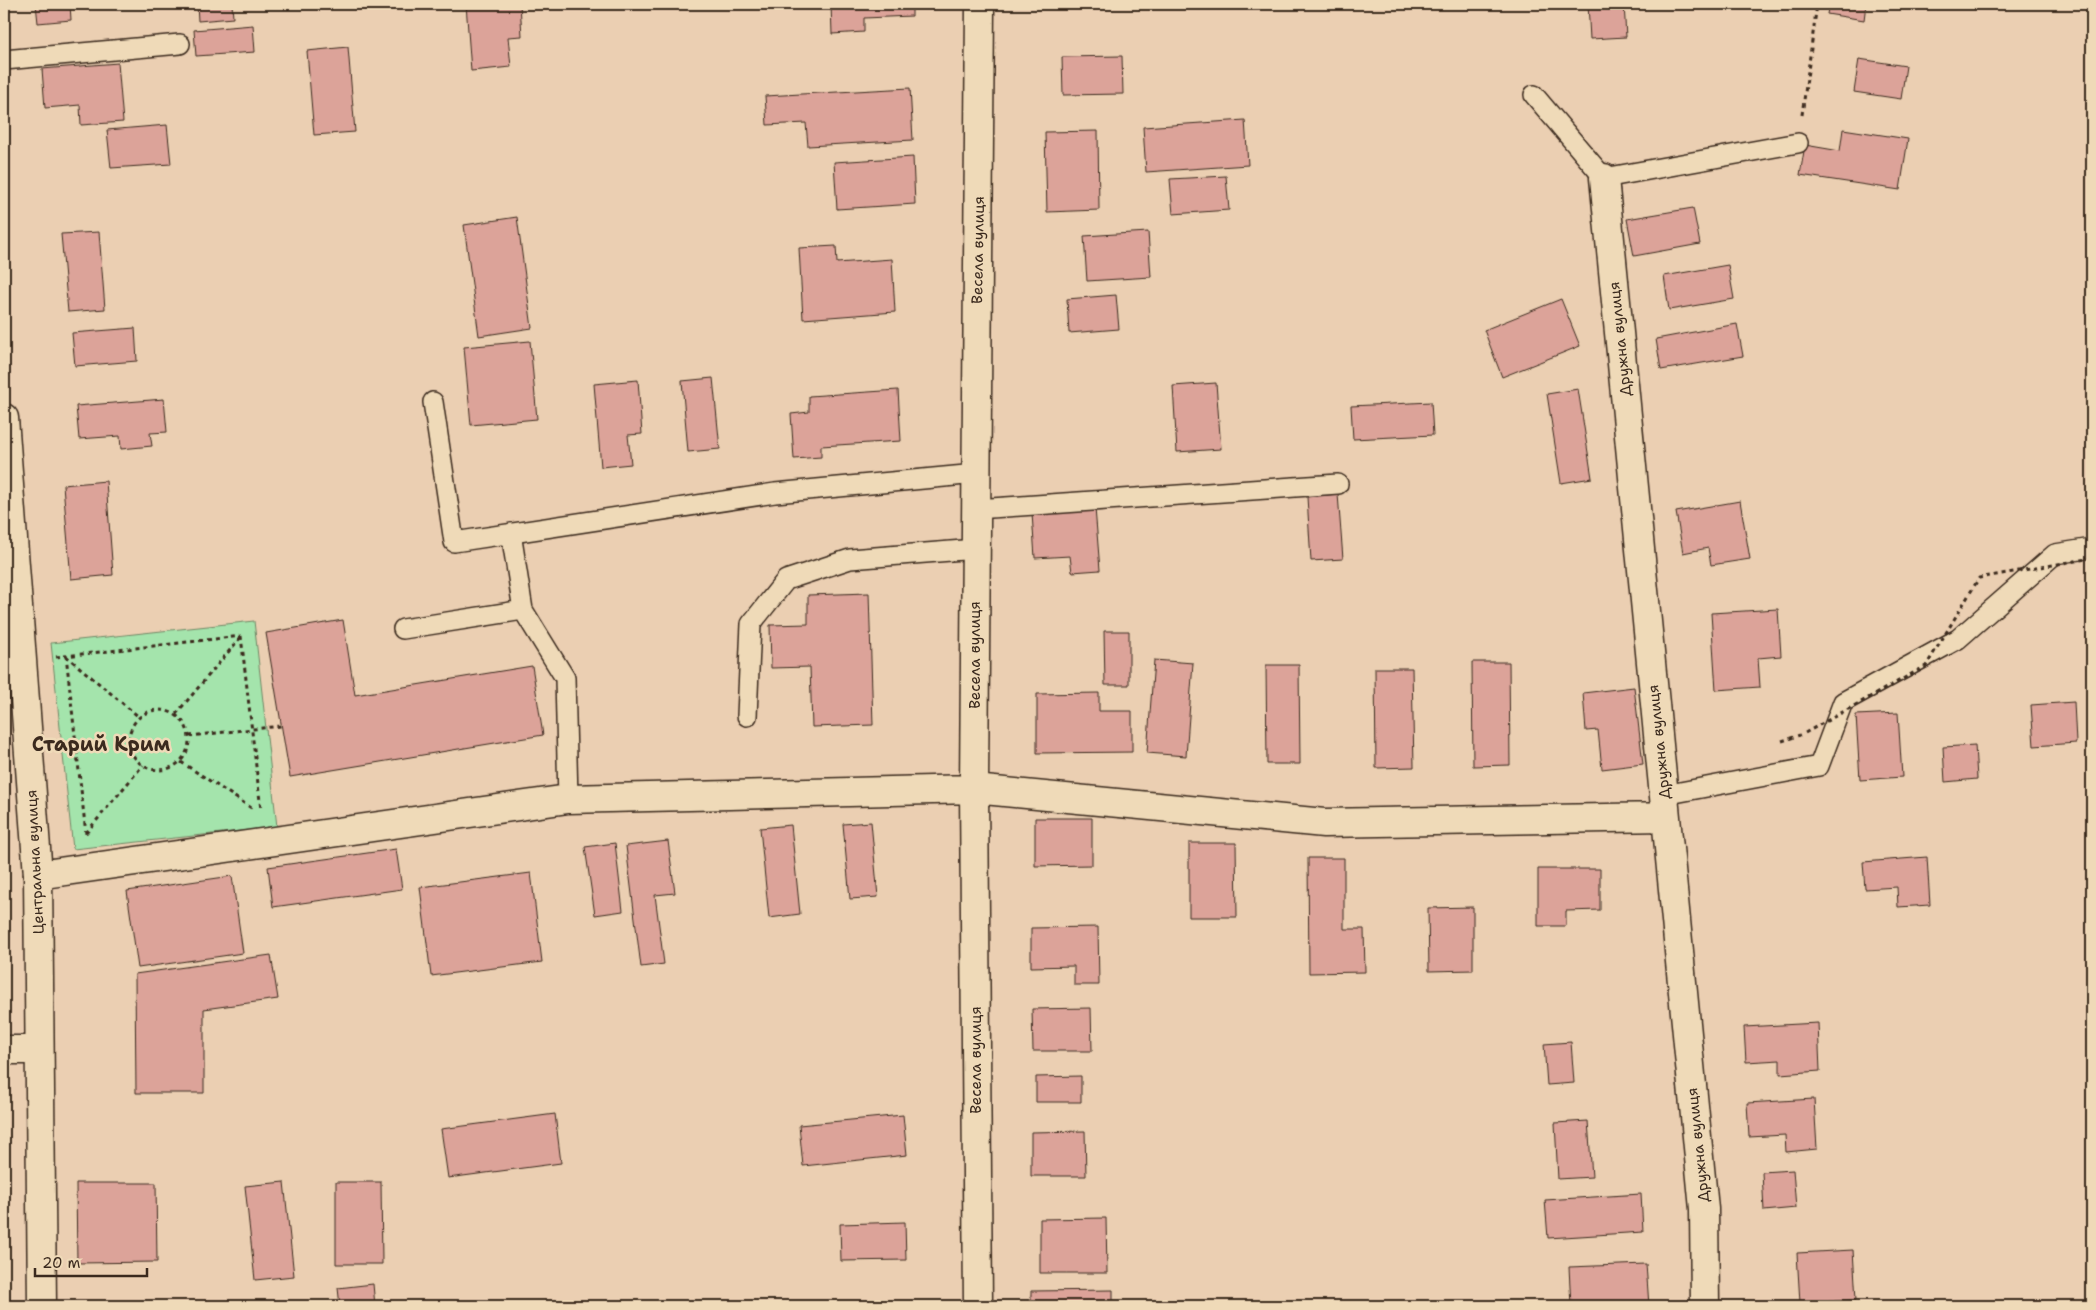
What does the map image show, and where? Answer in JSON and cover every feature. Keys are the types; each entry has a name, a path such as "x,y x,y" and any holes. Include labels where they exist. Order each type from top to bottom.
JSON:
{"street":[{"name":"Весела вулиця","path":"978,1306 974,789 980,4"},
{"name":"Дружна вулиця","path":"1604,178 1704,1208 1705,1306"},
{"name":"Центральна вулиця","path":"4,418 22,660 46,874 39,1050 42,1306"},
{"path":"46,874 568,799 974,789 1324,823 1665,806"},
{"path":"4,1050 39,1050"}],"lane":[{"path":"4,60 180,44"},
{"path":"1534,95 1604,178 1798,142"},
{"path":"433,402 454,542 775,493 976,474"},
{"path":"976,509 1338,484"},
{"path":"511,533 523,610 564,678 568,799"},
{"path":"1665,806 1820,766 1843,702 1958,639 2055,554 2092,548"},
{"path":"748,716 751,624 786,580 850,559 976,549"},
{"path":"403,629 523,610"}],"path":[{"path":"1798,142 1817,4"},
{"path":"1805,733 1926,666 1979,578 2092,558"},
{"path":"22,660 241,636"},
{"path":"176,714 241,636"},
{"path":"181,762 261,814 241,636"},
{"path":"66,656 139,717"},
{"path":"66,656 86,834"},
{"path":"157,709 167,710 176,714 188,728 189,736 189,746 181,762 172,768 152,770 142,765 135,758 130,747 129,736 132,726 139,717 157,709"},
{"path":"189,736 281,726"},
{"path":"46,874 86,834 142,765"}],"green space":[{"path":"254,621 277,827 73,849 51,643"}],"building":[{"path":"36,4 70,4 71,20 38,23"},
{"path":"197,4 232,4 233,18 198,21"},
{"path":"466,4 520,4 522,36 508,37 511,67 471,71"},
{"path":"831,4 912,4 912,16 864,18 864,32 832,34"},
{"path":"1588,4 1624,4 1626,37 1590,39"},
{"path":"1829,4 1866,4 1864,20 1827,14"},
{"path":"253,25 255,52 196,56 194,30"},
{"path":"348,47 355,132 314,135 307,51"},
{"path":"1122,56 1123,94 1063,95 1062,57"},
{"path":"1859,59 1906,66 1901,99 1854,92"},
{"path":"118,63 123,122 81,125 80,105 45,108 42,69"},
{"path":"910,88 913,140 808,146 806,123 767,125 765,96"},
{"path":"1245,120 1248,165 1146,172 1143,127"},
{"path":"167,125 171,164 111,168 107,130"},
{"path":"1843,129 1908,139 1900,190 1800,175 1805,145 1840,151"},
{"path":"1098,131 1099,210 1047,212 1045,132"},
{"path":"913,157 915,204 837,209 834,162"},
{"path":"1226,176 1229,210 1173,214 1170,179"},
{"path":"1693,208 1700,244 1634,256 1627,219"},
{"path":"517,217 532,328 479,336 464,225"},
{"path":"99,232 105,309 68,312 61,234"},
{"path":"1148,232 1151,277 1087,281 1084,236"},
{"path":"836,246 837,263 892,259 895,312 803,319 799,248"},
{"path":"1728,265 1734,299 1669,310 1664,276"},
{"path":"1116,295 1119,329 1069,333 1067,299"},
{"path":"1561,299 1580,346 1502,377 1484,330"},
{"path":"1737,324 1743,356 1661,370 1656,339"},
{"path":"135,328 137,361 75,366 72,333"},
{"path":"530,341 537,419 471,425 464,347"},
{"path":"713,378 720,449 688,452 682,381"},
{"path":"638,380 642,434 628,435 631,464 601,467 594,384"},
{"path":"1216,383 1221,449 1177,452 1173,386"},
{"path":"1578,389 1592,478 1561,483 1547,394"},
{"path":"898,390 901,441 821,446 821,457 794,459 791,414 809,412 809,396"},
{"path":"164,399 167,432 150,433 152,446 121,449 120,436 79,439 76,406"},
{"path":"1431,402 1433,435 1353,439 1351,406"},
{"path":"106,481 113,575 71,579 63,485"},
{"path":"1338,494 1343,559 1311,561 1307,497"},
{"path":"1740,501 1750,559 1711,565 1708,548 1683,553 1676,512"},
{"path":"1095,508 1100,570 1072,572 1070,556 1035,558 1032,513"},
{"path":"869,593 873,725 812,727 810,667 771,668 770,625 808,624 808,595"},
{"path":"1778,609 1781,656 1758,658 1760,687 1716,690 1711,613"},
{"path":"343,620 355,695 532,666 543,735 290,777 266,633"},
{"path":"1104,631 1129,631 1129,685 1105,685"},
{"path":"1154,660 1193,663 1186,756 1147,753"},
{"path":"1472,662 1509,662 1510,765 1473,766"},
{"path":"1266,665 1299,665 1300,764 1267,764"},
{"path":"1375,668 1412,668 1414,767 1376,768"},
{"path":"1634,687 1643,764 1602,769 1598,730 1586,731 1583,693"},
{"path":"1099,693 1099,711 1132,711 1132,752 1037,753 1037,694"},
{"path":"2074,702 2076,743 2034,746 2031,705"},
{"path":"1898,713 1902,777 1860,780 1856,715"},
{"path":"1975,745 1977,779 1945,782 1943,747"},
{"path":"1035,818 1092,818 1092,865 1035,866"},
{"path":"871,822 878,897 850,899 843,824"},
{"path":"791,825 800,914 769,918 760,828"},
{"path":"668,841 675,893 655,895 664,964 641,967 626,846"},
{"path":"615,843 623,911 595,915 585,847"},
{"path":"1189,843 1236,843 1237,917 1189,917"},
{"path":"396,849 402,889 273,907 268,867"},
{"path":"1927,857 1930,905 1898,907 1897,887 1865,889 1863,862"},
{"path":"1308,858 1344,858 1344,929 1364,929 1365,972 1309,973"},
{"path":"1538,869 1600,869 1600,910 1566,911 1566,926 1538,926"},
{"path":"531,873 542,962 431,976 420,887"},
{"path":"232,876 243,953 138,968 127,891"},
{"path":"1473,907 1473,970 1429,971 1428,908"},
{"path":"1098,927 1099,985 1074,985 1074,966 1031,967 1031,928"},
{"path":"271,955 278,999 204,1009 204,1093 136,1093 135,974"},
{"path":"1091,1008 1092,1051 1033,1051 1032,1009"},
{"path":"1818,1023 1820,1071 1780,1074 1780,1060 1746,1062 1744,1027"},
{"path":"1571,1042 1574,1083 1547,1085 1544,1044"},
{"path":"1081,1076 1081,1102 1036,1102 1036,1077"},
{"path":"1814,1099 1817,1149 1786,1152 1785,1135 1749,1137 1747,1103"},
{"path":"555,1114 561,1163 448,1178 441,1129"},
{"path":"903,1115 907,1155 803,1166 799,1125"},
{"path":"1588,1121 1592,1177 1558,1179 1555,1123"},
{"path":"1085,1131 1086,1176 1031,1176 1031,1132"},
{"path":"1793,1170 1796,1208 1764,1211 1762,1172"},
{"path":"284,1182 294,1276 255,1280 245,1186"},
{"path":"336,1182 381,1182 382,1264 336,1264"},
{"path":"76,1183 156,1183 157,1262 77,1263"},
{"path":"1641,1194 1643,1232 1548,1238 1545,1200"},
{"path":"1106,1218 1107,1273 1040,1273 1040,1219"},
{"path":"905,1222 906,1260 841,1261 840,1224"},
{"path":"1853,1250 1856,1300 1800,1303 1797,1253"},
{"path":"1646,1264 1649,1306 1571,1306 1569,1267"},
{"path":"373,1284 375,1306 340,1306 338,1288"},
{"path":"1113,1290 1113,1306 1031,1306 1031,1291"}],"district":[{"name":"Старий Крим","path":"101,744"}]}
